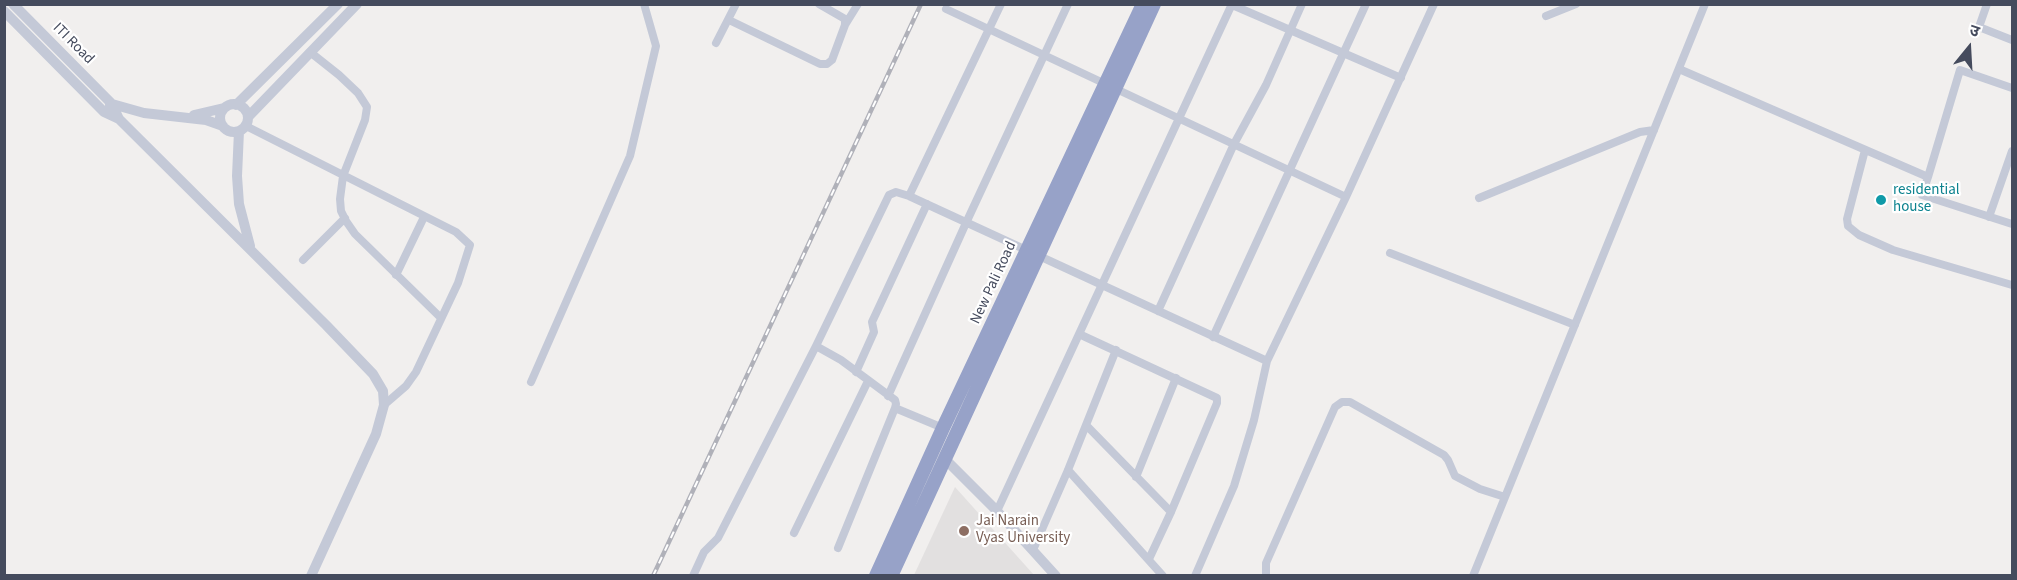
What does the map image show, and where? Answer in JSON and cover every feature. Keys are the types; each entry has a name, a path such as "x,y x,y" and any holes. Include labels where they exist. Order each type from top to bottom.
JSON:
{"highway":[{"name":"New Pali Road","path":"891,576 1032,254 1110,85 1143,4"},
{"name":"New Pali Road","path":"1110,85 1154,4"},
{"name":"New Pali Road","path":"876,576 944,428 1032,254"}],"street":[{"name":"ITI Road","path":"13,4 108,108 252,251"},
{"path":"338,4 236,105 224,108 220,117 223,126 230,131 244,124 310,51 357,4"},
{"path":"531,382 630,156 656,46 644,4"},
{"path":"716,43 736,4"},
{"path":"729,20 820,64 827,64 832,60 845,25 858,4"},
{"path":"909,196 1001,4"},
{"path":"888,396 1068,4"},
{"path":"1158,311 1234,144 1266,85 1302,4"},
{"path":"1214,337 1366,4"},
{"path":"1195,576 1234,486 1254,420 1267,361 1346,197 1434,4"},
{"path":"1546,16 1576,4"},
{"path":"1473,576 1705,4"},
{"path":"1987,4 1979,27 2013,40"},
{"path":"821,5 841,15 845,19 845,25"},
{"path":"997,511 1231,5 1401,78"},
{"path":"946,9 1346,197"},
{"path":"4,11 108,108"},
{"path":"310,51 358,93 367,107 365,120 343,176 340,199 345,218 355,234 441,318"},
{"path":"1679,69 1928,177"},
{"path":"2013,88 1960,70 1922,195 2013,224"},
{"path":"236,105 244,109 237,176 239,204 252,251 373,374 383,391 384,405 376,434 311,576"},
{"name":"ITI Road","path":"108,108 206,120 223,126"},
{"name":"ITI Road","path":"185,117 224,108"},
{"path":"244,124 456,232 470,245 458,283 416,372 406,386 384,405"},
{"path":"1479,198 1640,132 1654,130"},
{"path":"1865,150 1847,219 1848,226 1853,231 1893,250 2013,285"},
{"path":"1989,217 2011,162 2013,151"},
{"path":"693,576 704,552 718,538 816,346 889,195 896,192 927,204 1267,361"},
{"path":"856,372 874,332 872,322 927,204"},
{"path":"396,275 424,217"},
{"path":"303,260 345,218"},
{"path":"1390,253 1575,325"},
{"path":"1079,334 1217,398 1217,403 1171,512 1149,559"},
{"path":"816,346 841,360 896,402 838,548"},
{"path":"1033,550 1116,350"},
{"path":"1136,477 1176,378"},
{"path":"794,533 868,381"},
{"path":"1266,576 1266,563 1275,542 1335,406 1342,402 1350,402 1444,455 1455,476 1465,482 1505,497"},
{"path":"895,408 944,428"},
{"path":"1086,425 1171,512"},
{"path":"944,458 997,511 1056,576"},
{"path":"1068,470 1163,576"},
{"path":"1466,576 1477,566"}],"shaded area":[{"name":"Jai Narain Vyas University","path":"955,487 1034,575 914,575"}],"railway":[{"path":"653,576 921,4"}],"place":[{"name":"residential house","path":"1881,200"},
{"name":"Jai Narain Vyas University","path":"964,531"}]}
